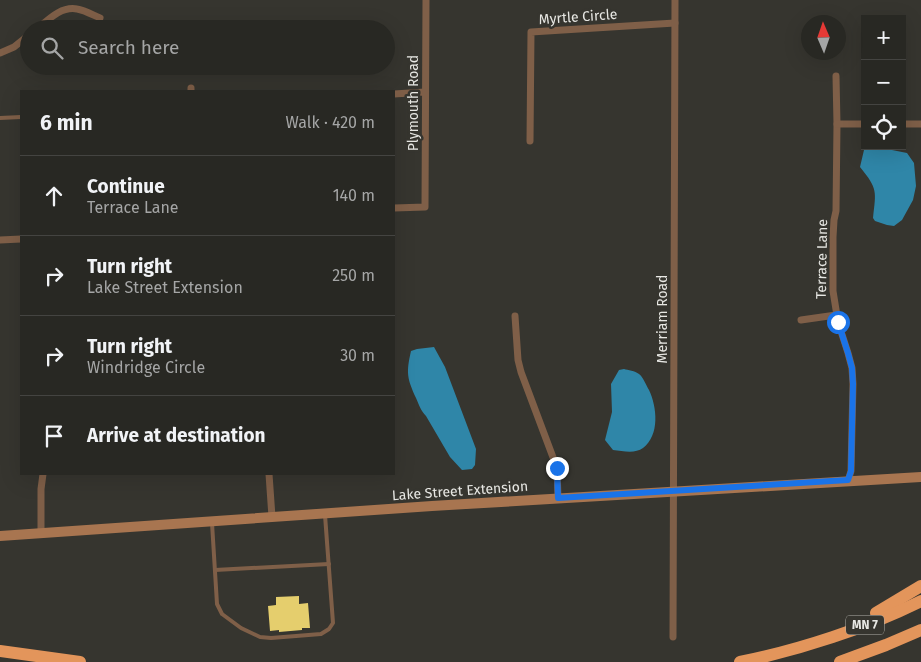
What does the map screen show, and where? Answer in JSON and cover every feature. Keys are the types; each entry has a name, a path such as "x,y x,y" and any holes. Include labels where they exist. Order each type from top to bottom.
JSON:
{"highway":[{"path":"807,644 872,616 921,586"},
{"name":"MN 7","path":"740,662 854,629 921,601"},
{"name":"MN 7","path":"840,662 921,630"},
{"path":"0,651 80,662"}],"street":[{"name":"Plymouth Road","path":"395,208 425,207 426,0"},
{"name":"Merriam Road","path":"673,637 676,0"},
{"path":"49,20 59,12 68,9 76,9 100,18"},
{"name":"Myrtle Circle","path":"530,141 532,32 675,23"},
{"path":"0,53 20,42"},
{"name":"Terrace Lane","path":"836,76 836,211 833,237 833,291 836,315 848,353 852,376 851,471 848,480"},
{"path":"395,94 425,92"},
{"path":"837,124 861,124"},
{"path":"906,124 921,124"},
{"path":"0,240 20,239"},
{"path":"801,320 836,315"},
{"path":"515,316 521,372 557,468 558,498"},
{"path":"40,533 43,475"},
{"path":"269,475 272,517"},
{"name":"Lake Street Extension","path":"0,536 558,498 921,477"}],"lane":[{"path":"0,118 20,118"},
{"path":"211,521 218,604 222,614 241,628 260,637 272,638 321,634 329,630 333,623 325,513"},
{"path":"215,570 329,564"}],"water":[{"path":"864,150 892,150 907,153 914,163 916,186 913,200 902,220 894,226 875,221 873,218 875,196 873,186 860,167"},
{"path":"434,347 445,367 476,449 475,465 472,469 462,470 450,457 421,410 411,385 408,365 411,351"},
{"path":"624,369 636,372 642,377 652,397 655,412 652,436 643,448 633,452 613,450 605,440 612,412 611,384 619,370"}],"building":[{"path":"299,596 299,604 308,603 310,628 279,632 279,630 270,631 268,606 276,605 276,597"}],"route":[{"path":"557,468 558,498 848,480 851,471 852,368 838,322"}]}
